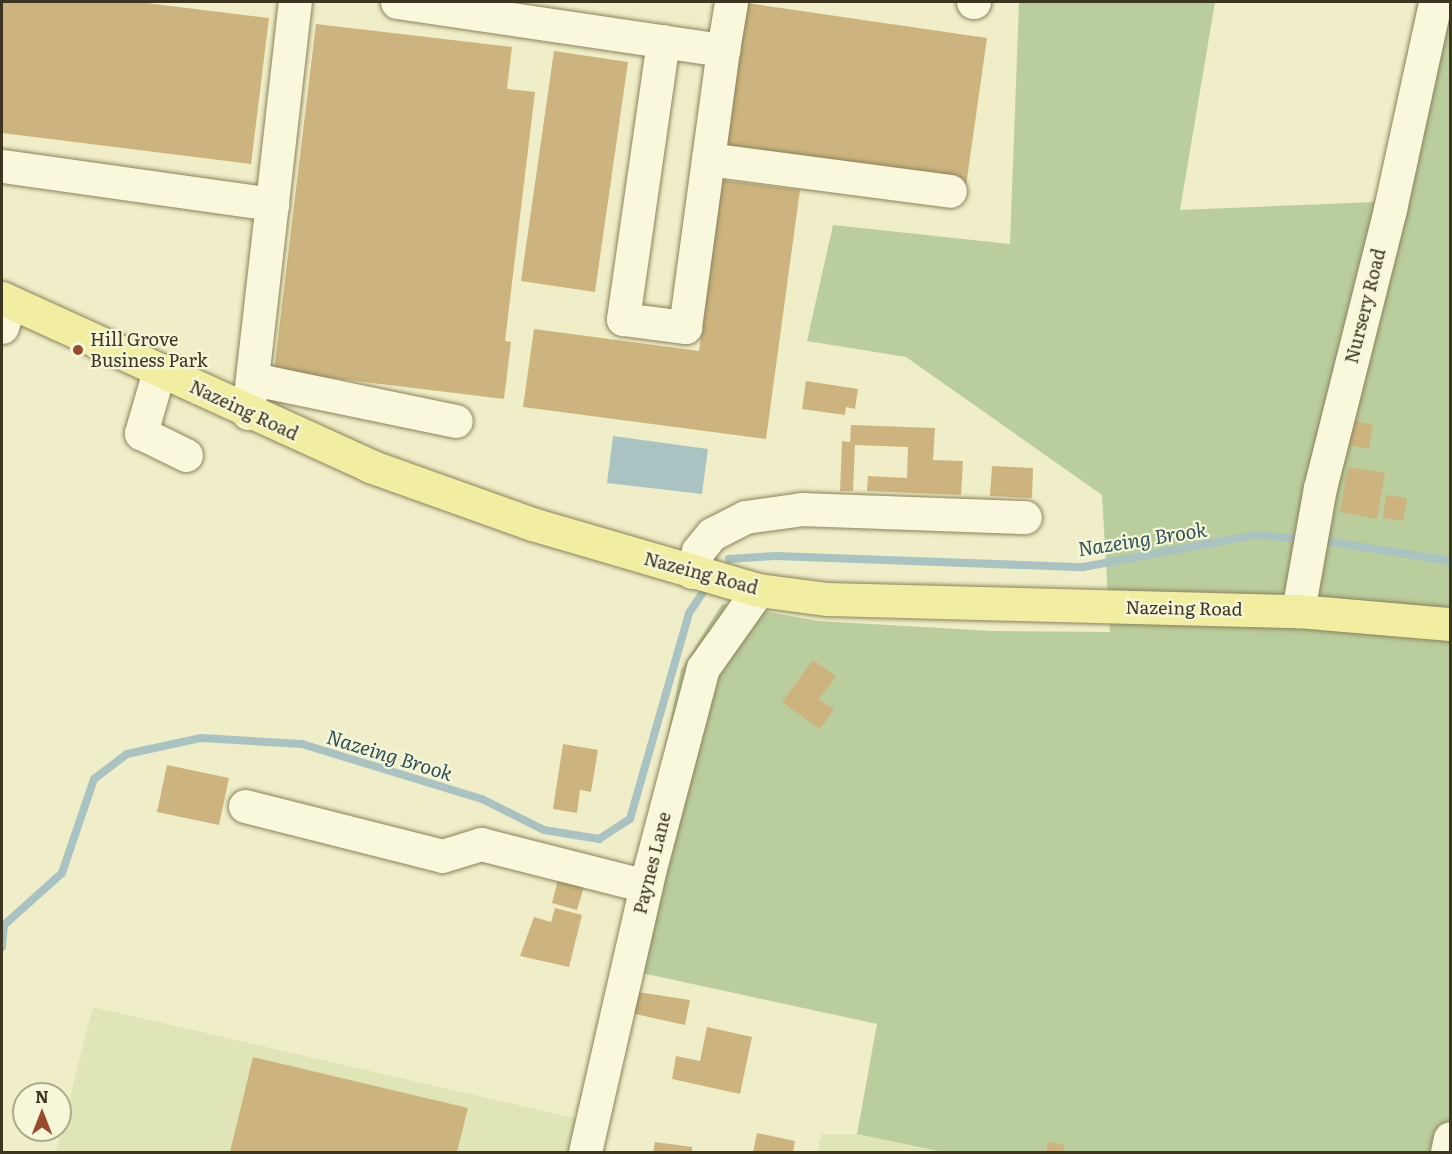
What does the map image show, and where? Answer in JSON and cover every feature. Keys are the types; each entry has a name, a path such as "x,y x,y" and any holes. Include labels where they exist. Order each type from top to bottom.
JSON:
{"main road":[{"name":"Nazeing Road","path":"4,309 159,371 370,466 532,524 758,590 827,599 1298,611 1450,624"}],"lane":[{"path":"248,413 296,2"},
{"path":"397,2 723,50"},
{"path":"663,40 622,319 686,327 730,2"},
{"name":"Nursery Road","path":"1298,611 1312,522 1390,209 1435,2"},
{"path":"708,159 950,191"},
{"path":"2,166 272,204"},
{"path":"159,371 141,433 186,455"},
{"path":"253,379 456,421"},
{"path":"692,572 698,551 712,534 745,517 803,509 1025,518"},
{"name":"Paynes Lane","path":"585,1152 646,886 703,668 758,590"},
{"path":"245,806 442,856 481,844 646,886"},
{"path":"1447,1152 1450,1138"}],"green space":[{"path":"1019,2 1215,2 1180,210 1376,202 1418,2 1450,2 1450,1152 943,1152 857,1134 877,1024 619,968 681,670 722,604 818,621 993,631 1110,632 1102,495 906,357 807,341 833,225 1010,244"},
{"path":"93,1007 587,1121 580,1152 56,1152 59,1142 72,1142 72,1089"},
{"path":"822,1134 857,1134 942,1152 817,1152"}],"water":[{"path":"613,436 708,449 702,494 607,483"}],"building":[{"path":"2,2 138,2 269,18 251,164 2,133"},
{"path":"740,2 987,38 966,186 718,149"},
{"path":"316,24 512,47 507,89 535,92 505,341 511,342 504,399 274,371"},
{"path":"554,51 628,62 595,292 521,281"},
{"path":"722,180 800,190 766,439 523,407 534,329 699,351"},
{"path":"806,381 858,389 855,409 846,407 845,415 802,409"},
{"path":"1349,420 1373,425 1369,449 1345,444"},
{"path":"851,425 935,428 933,460 963,461 961,495 867,491 868,476 907,478 908,447 855,445 853,491 840,491 842,441 850,442"},
{"path":"992,466 1033,468 1032,498 990,496"},
{"path":"1348,467 1385,473 1377,519 1340,512"},
{"path":"1386,495 1407,498 1403,521 1383,518"},
{"path":"813,660 836,676 819,699 834,709 820,729 782,702"},
{"path":"563,744 598,750 591,792 580,790 577,813 553,809"},
{"path":"167,765 229,778 219,825 157,812"},
{"path":"558,879 584,886 577,910 552,903"},
{"path":"555,908 582,915 569,967 520,956 534,917 551,922"},
{"path":"631,991 690,1000 685,1025 626,1012"},
{"path":"707,1027 752,1037 740,1094 672,1079 676,1056 700,1061"},
{"path":"253,1057 468,1108 457,1152 230,1152"},
{"path":"757,1133 795,1141 793,1152 753,1152"},
{"path":"655,1142 692,1147 692,1152 653,1152"},
{"path":"1048,1142 1065,1145 1063,1152 1046,1152"}],"waterway":[{"name":"Nazeing Brook","path":"729,559 776,556 1083,567 1256,535 1304,539"},
{"name":"Nazeing Brook","path":"1319,540 1450,561"},
{"name":"Nazeing Brook","path":"2,947 4,925 62,873 94,779 127,754 201,738 302,744 482,799 544,830 599,839 630,819 689,613 704,591"}],"place":[{"name":"Hill Grove Business Park","path":"78,350"}]}
